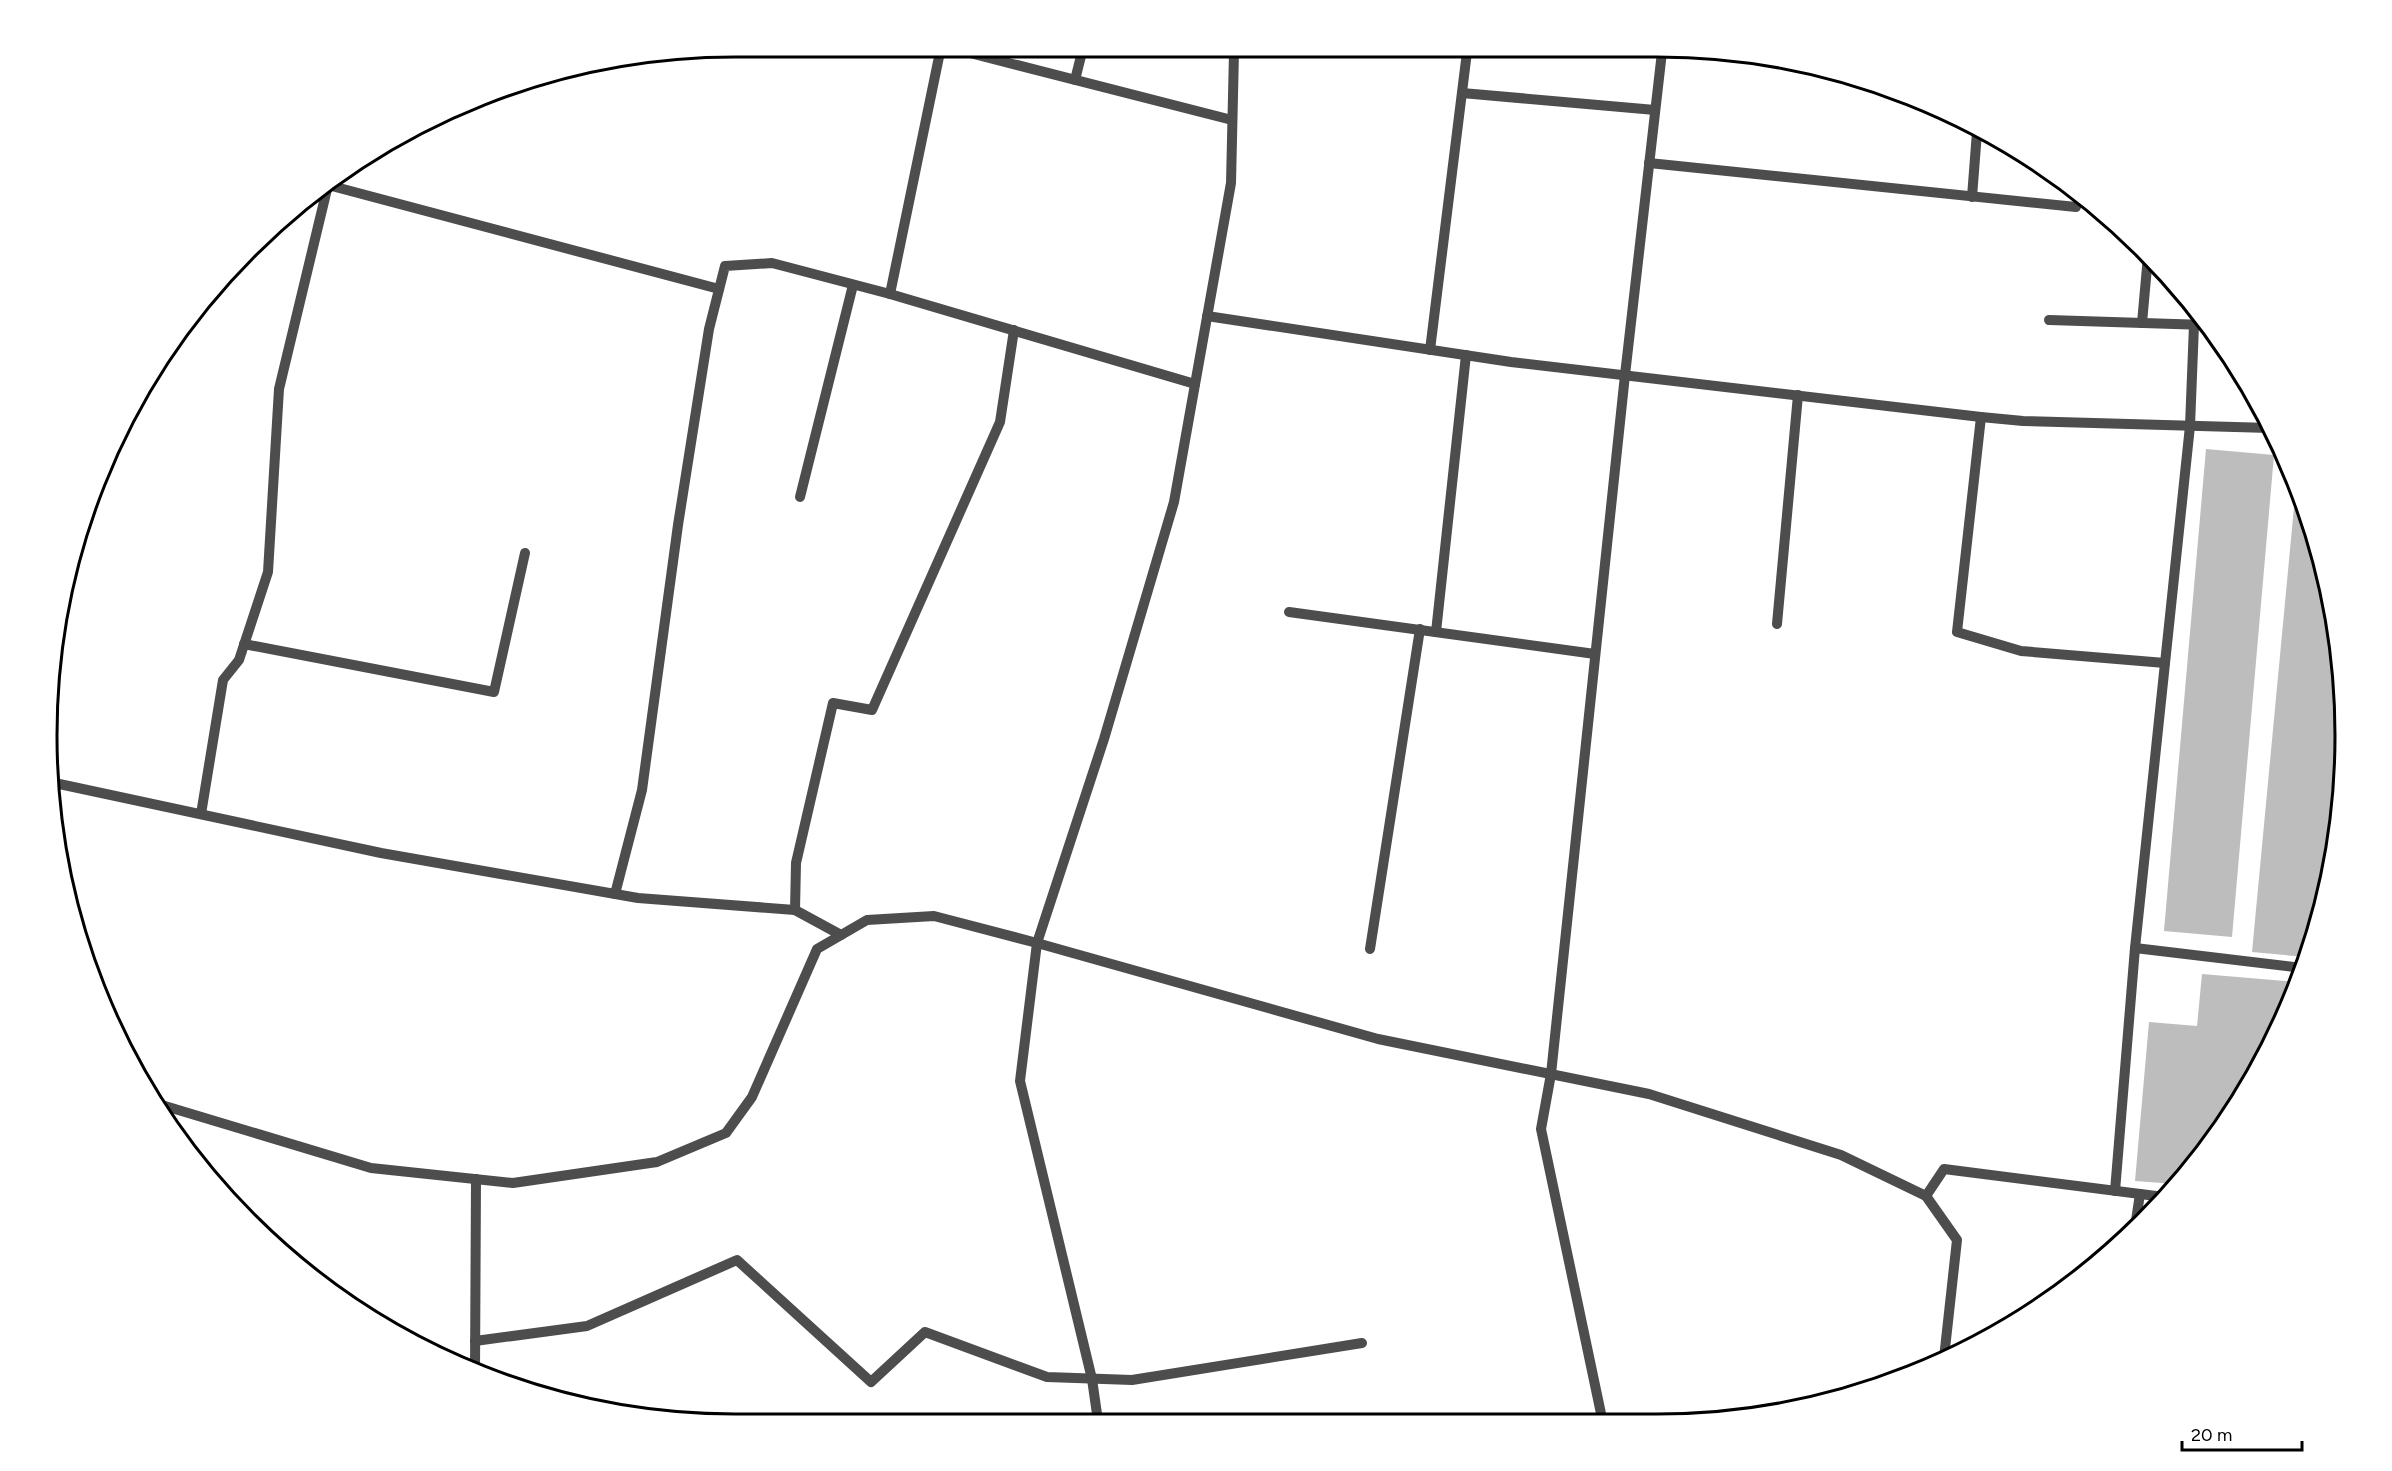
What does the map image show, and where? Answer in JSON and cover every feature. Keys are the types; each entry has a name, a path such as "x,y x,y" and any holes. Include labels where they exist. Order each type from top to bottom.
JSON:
{"street":[{"path":"890,294 939,57"},
{"path":"986,57 1232,120"},
{"path":"1076,80 1081,57"},
{"path":"1097,1414 1092,1379 1020,1081 1038,943 1104,739 1174,502 1231,183 1234,57"},
{"path":"1430,350 1466,57"},
{"path":"1601,1414 1541,1129 1551,1074 1625,375 1661,57"},
{"path":"1462,93 1655,110"},
{"path":"1972,196 1977,138"},
{"path":"1649,164 2076,207"},
{"path":"336,187 719,289"},
{"path":"201,814 224,680 239,660 268,572 279,389 326,194"},
{"path":"615,894 642,790 678,525 709,329 725,266 772,263 890,294 1195,384"},
{"path":"2142,323 2147,267"},
{"path":"800,497 853,285"},
{"path":"1207,316 1466,355 1981,417 2023,421 2261,428"},
{"path":"2049,320 2197,325"},
{"path":"2115,1191 2134,948 2190,426 2194,325"},
{"path":"795,910 796,863 833,703 872,710 1000,422 1014,330"},
{"path":"1436,632 1466,355"},
{"path":"1777,624 1798,395"},
{"path":"1981,417 1957,632 2021,651 2165,663"},
{"path":"244,644 495,692 525,553"},
{"path":"1289,612 1595,654"},
{"path":"1370,949 1420,629"},
{"path":"58,784 381,852 638,898 795,910 841,935"},
{"path":"168,1107 371,1168 513,1183 657,1162 726,1133 752,1097 817,949 867,920 934,916 1378,1039 1649,1094 1841,1155 1926,1196 1957,1240 1945,1349"},
{"path":"2134,948 2294,967"},
{"path":"1926,1196 1944,1170 2155,1196"},
{"path":"475,1362 477,1179"},
{"path":"2138,1213 2140,1194"},
{"path":"475,1341 587,1326 737,1260 871,1382 925,1332 1047,1377 1131,1380 1362,1343"}],"building":[{"path":"2206,449 2274,455 2232,937 2164,931"},
{"path":"2294,505 2312,560 2329,647 2334,691 2334,780 2322,868 2298,956 2252,952"},
{"path":"2202,974 2288,981 2265,1036 2244,1075 2195,1149 2167,1183 2135,1181 2149,1022 2197,1026"}]}
